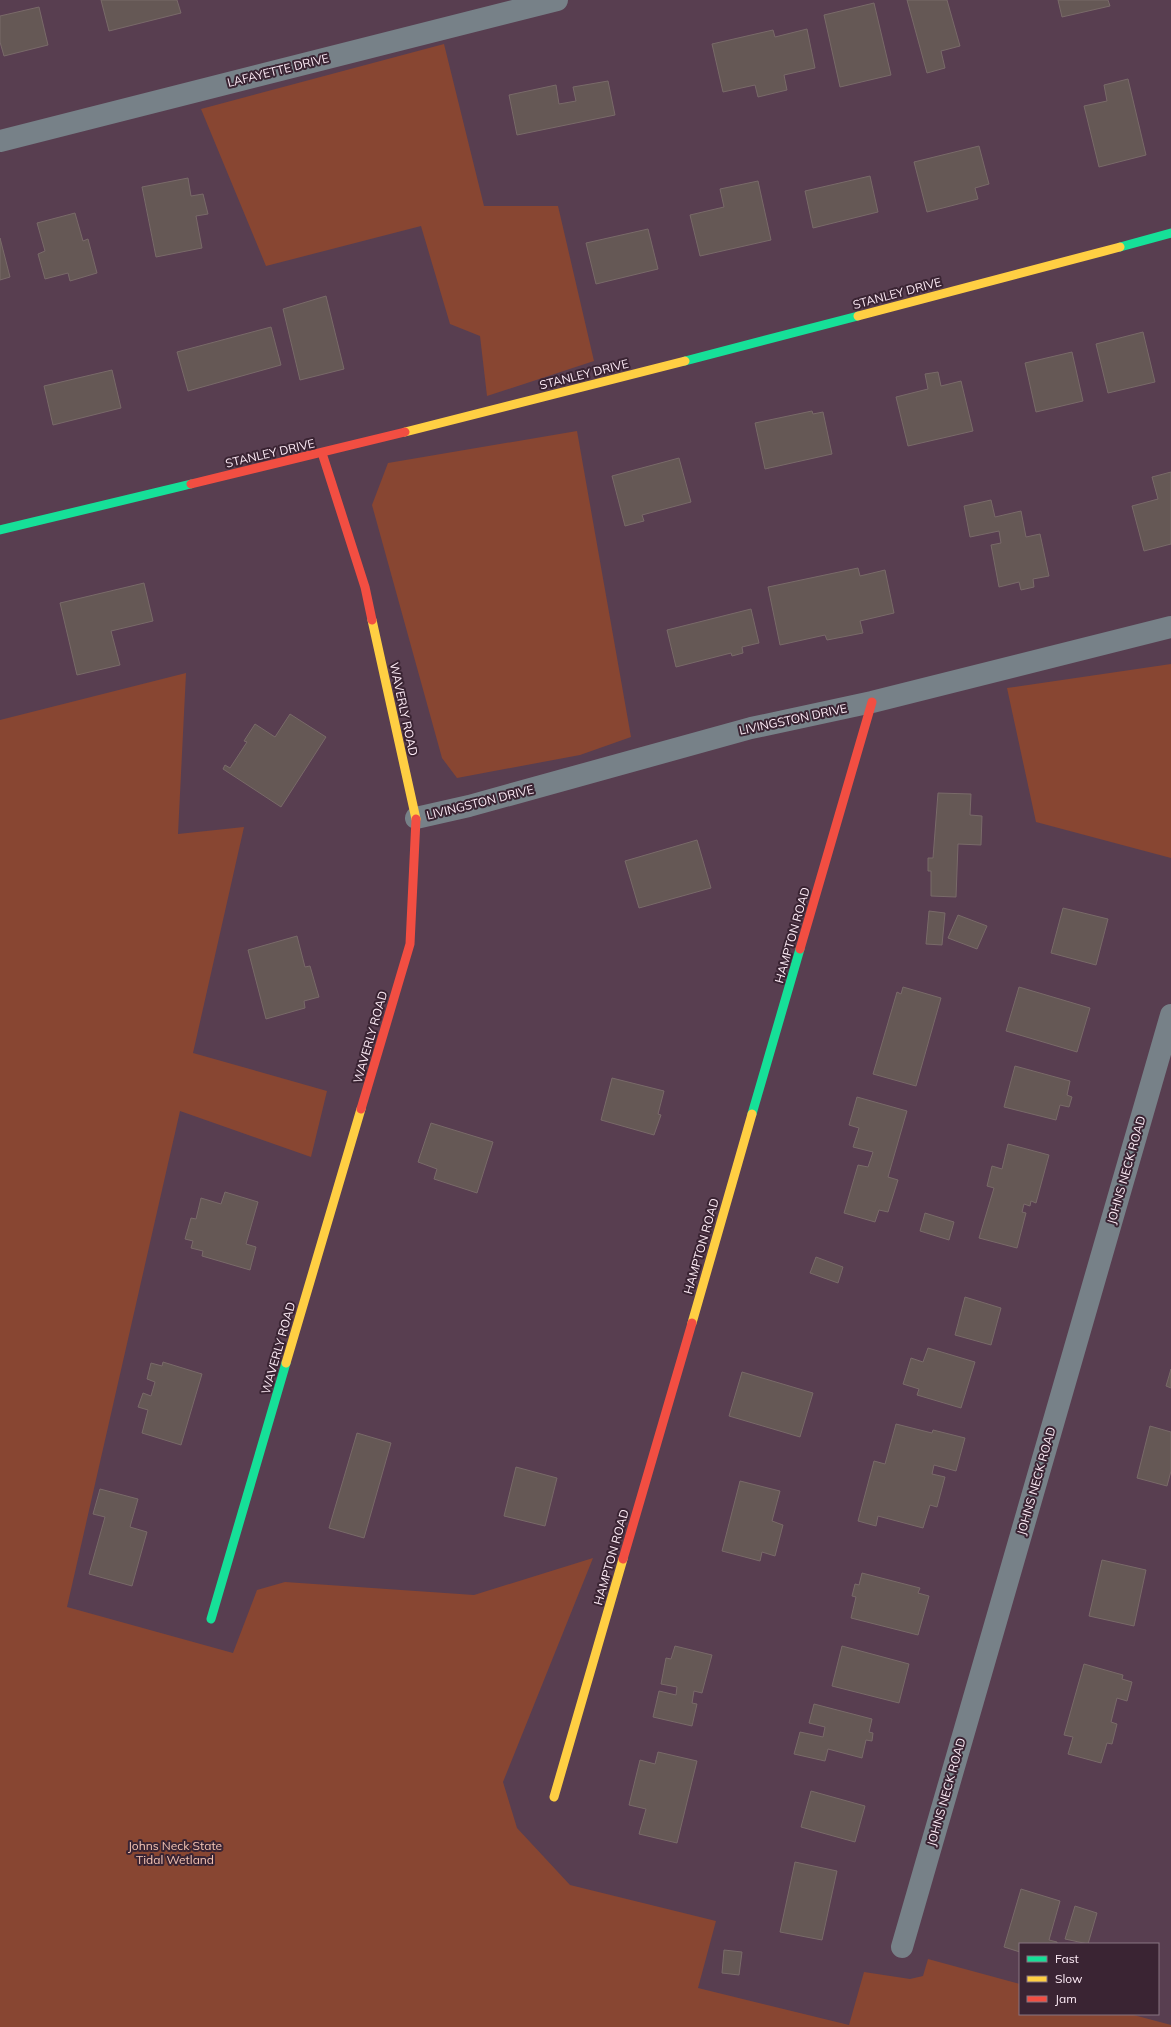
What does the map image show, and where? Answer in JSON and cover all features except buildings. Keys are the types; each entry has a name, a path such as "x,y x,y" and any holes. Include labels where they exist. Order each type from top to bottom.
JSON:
{"street":[{"name":"LAFAYETTE DRIVE","path":"0,141 557,0"},
{"name":"STANLEY DRIVE","path":"0,530 322,453 796,333 1171,233"},
{"name":"WAVERLY ROAD","path":"210,1619 410,944 416,818 365,587 322,453"},
{"name":"LIVINGSTON DRIVE","path":"416,818 469,806 751,728 872,702 1171,627"},
{"name":"HAMPTON ROAD","path":"554,1797 872,702"},
{"name":"JOHNS NECK ROAD","path":"902,1947 1171,1015"}],"green space":[{"path":"444,44 484,206 558,206 594,361 487,396 480,336 450,324 421,226 266,266 201,109"},
{"path":"577,431 631,737 580,755 457,778 442,758 372,505 388,463"},
{"path":"1171,664 1171,858 1036,822 1007,688"},
{"name":"Johns Neck State Tidal Wetland","path":"186,673 178,834 244,827 193,1053 327,1091 311,1157 180,1111 67,1607 233,1653 257,1590 285,1582 474,1595 593,1558 503,1782 517,1828 570,1885 716,1921 698,1988 849,2025 864,1972 910,1979 923,1976 928,1959 1019,1984 1019,2015 1134,2015 1171,2025 1171,2027 0,2027 0,720"}],"traffic: fast":[{"path":"1120,247 1171,233"},
{"path":"685,361 858,316"},
{"path":"0,530 191,484"},
{"path":"752,1114 800,949"},
{"path":"211,1619 286,1363"}],"traffic: slow":[{"path":"858,316 1120,247"},
{"path":"405,432 685,361"},
{"path":"372,620 416,819"},
{"path":"286,1363 361,1109"},
{"path":"692,1323 752,1114"},
{"path":"554,1797 623,1559"}],"traffic: jam":[{"path":"191,484 405,432"},
{"path":"322,453 365,587 372,620"},
{"path":"800,949 872,702"},
{"path":"361,1109 410,944 416,819"},
{"path":"623,1559 692,1323"}]}
